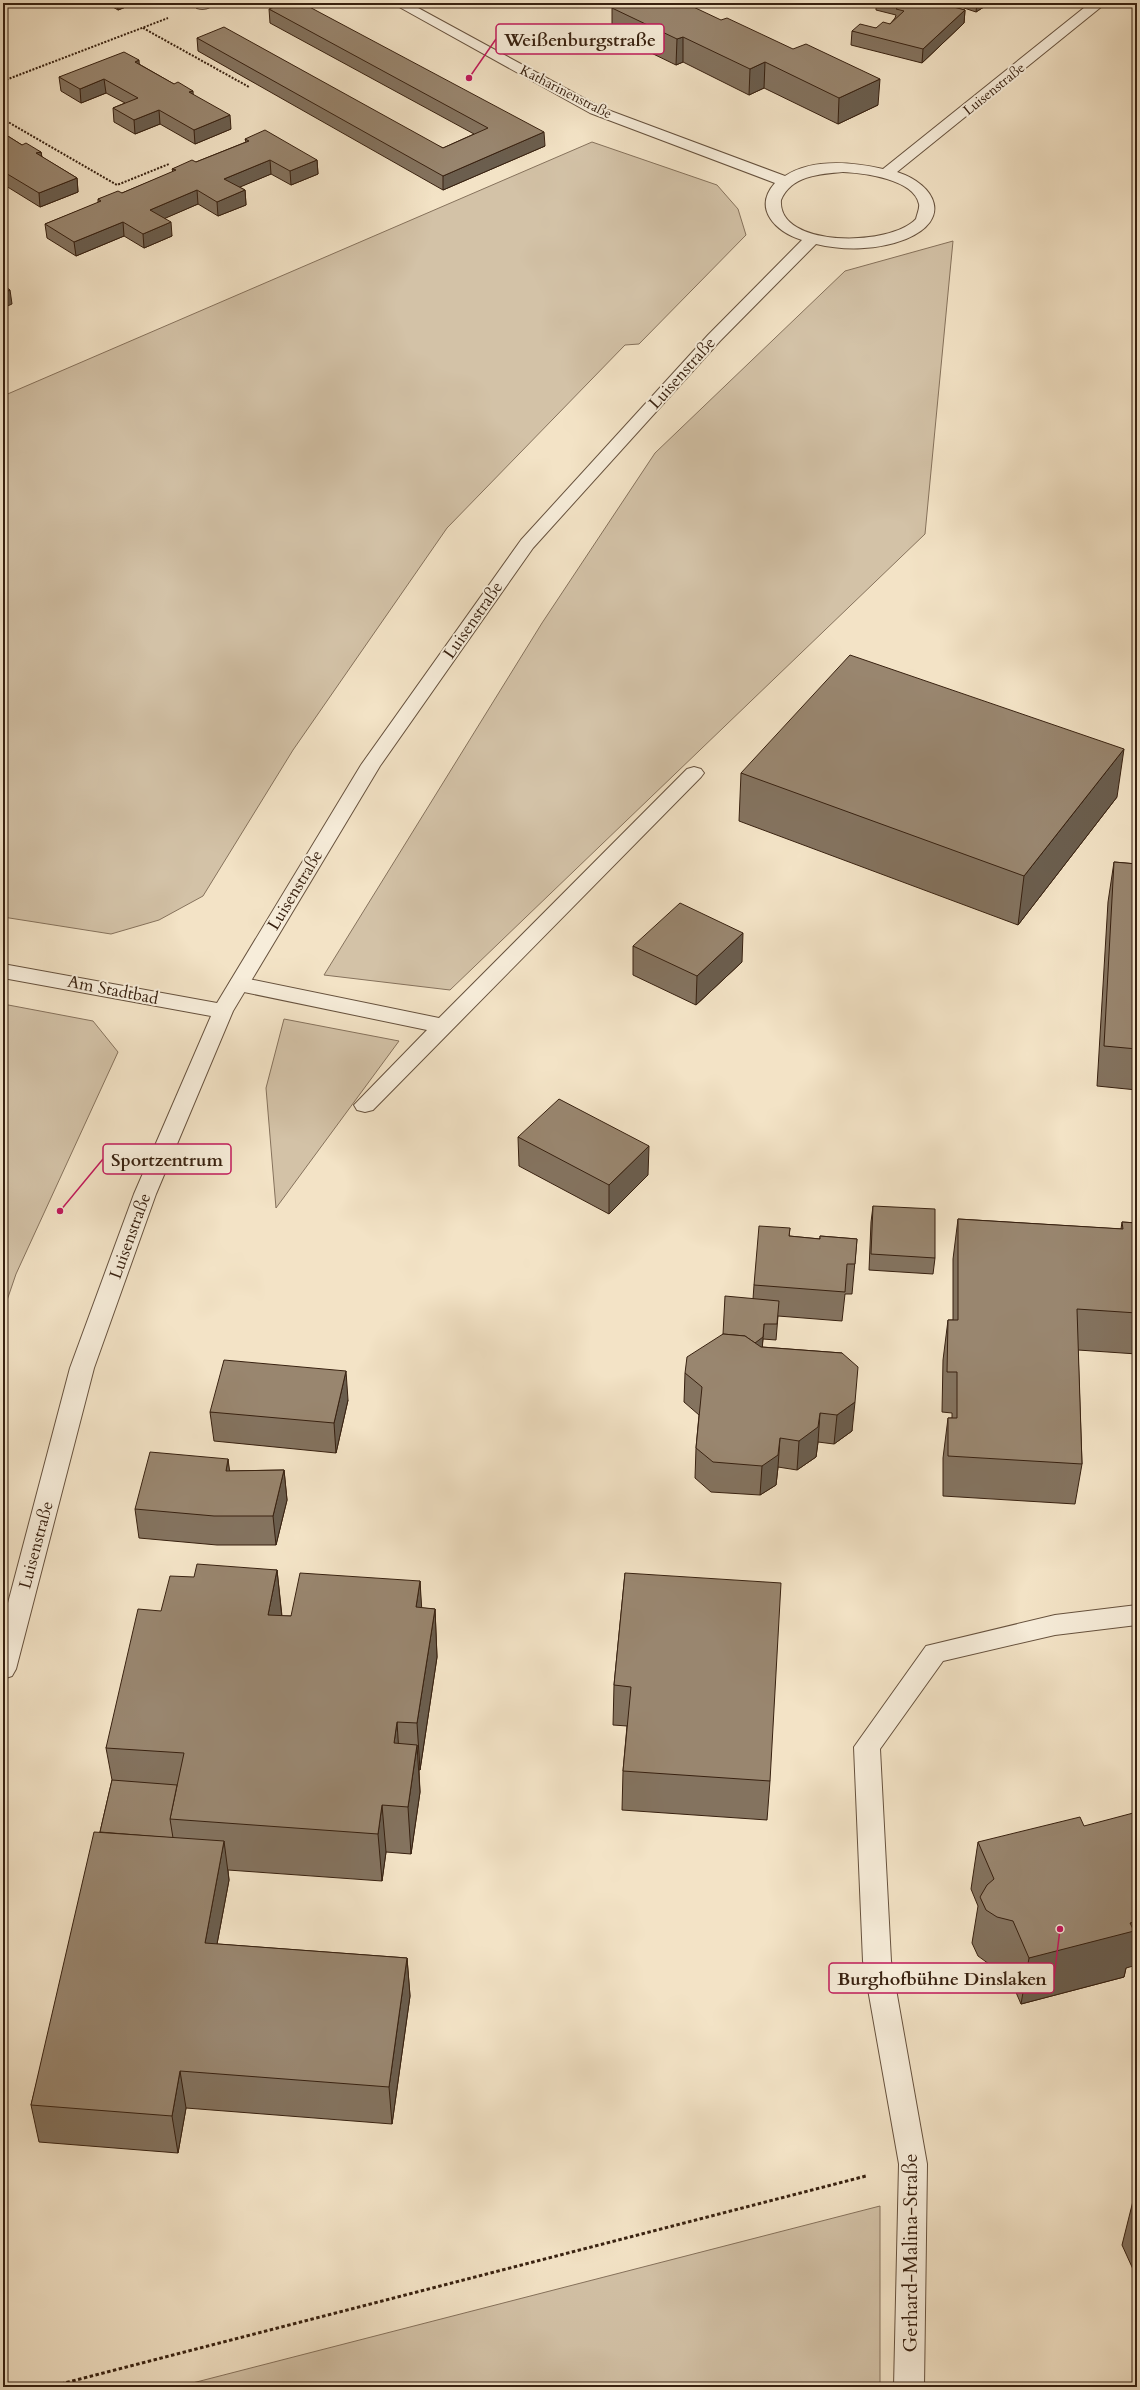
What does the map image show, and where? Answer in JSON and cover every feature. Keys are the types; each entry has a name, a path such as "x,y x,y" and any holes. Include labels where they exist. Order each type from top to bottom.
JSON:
{"street":[{"name":"Katharinenstraße","path":"399,3 595,110 786,182"},
{"name":"Luisenstraße","path":"888,173 1099,3"},
{"path":"866,168 888,173 908,182 922,193 928,206 924,220 911,231 885,240 866,243 838,243 813,238 793,230 778,219 772,206 775,194 786,182 801,174 821,169 866,168"},
{"name":"Luisenstraße","path":"3,1669 82,1368 137,1213 223,1011 371,764 527,544 714,338 813,238"},
{"path":"365,1105 694,773"},
{"name":"Am Stadtbad","path":"3,971 223,1011"},
{"path":"239,984 444,1026"},
{"name":"Gerhard-Malina-Straße","path":"909,2387 913,2164 877,1960 867,1747 935,1653 1055,1625 1137,1615"}],"path":[{"path":"3,81 204,4"},
{"path":"143,28 249,87"},
{"path":"3,119 117,185 169,164"},
{"path":"49,2387 913,2164"}],"shaded area":[{"path":"592,142 717,185 738,209 746,235 639,344 625,345 447,528 293,750 203,896 159,920 111,934 3,917 3,396"},
{"path":"953,241 925,534 450,990 324,975 542,623 655,453 845,271"},
{"path":"3,1004 93,1021 118,1052 16,1274 3,1312"},
{"path":"284,1019 399,1041 276,1208 266,1088"},
{"path":"880,2206 880,2387 177,2387"}],"building":[{"path":"285,3 302,3 544,132 443,176 197,38 224,27 443,148 488,128 269,9"},
{"path":"625,3 685,3 721,20 727,18 793,49 806,44 880,79 839,98 765,62 750,69 683,37 677,39 612,8"},
{"path":"903,3 938,3 965,10 923,49 852,31 860,24 876,28 883,22 890,24 904,11 896,9"},
{"path":"124,52 139,60 135,62 174,84 178,82 193,91 189,92 230,115 194,130 159,110 134,120 113,108 138,98 104,79 80,89 59,77"},
{"path":"265,130 317,160 290,171 270,160 224,179 245,190 217,202 197,190 150,210 171,222 143,234 123,222 74,242 45,224 101,201 98,199 118,191 122,193 176,170 172,169 192,160 196,162 249,141 245,139"},
{"path":"3,133 22,145 26,143 41,152 36,153 77,178 39,193 3,172"},
{"path":"3,285 10,290 3,293"},
{"path":"850,655 1124,749 1024,876 741,773"},
{"path":"1114,862 1137,864 1137,1049 1104,1046"},
{"path":"680,903 743,933 697,976 633,946"},
{"path":"559,1099 649,1146 609,1185 518,1137"},
{"path":"873,1206 935,1209 935,1258 871,1254"},
{"path":"958,1219 1123,1229 1122,1222 1137,1223 1137,1313 1077,1309 1082,1464 948,1456 948,1418 957,1418 957,1372 947,1372 948,1320 958,1320"},
{"path":"759,1226 790,1228 789,1236 820,1239 820,1236 857,1239 855,1264 847,1264 845,1292 754,1285"},
{"path":"725,1296 779,1301 777,1324 764,1324 763,1337 755,1343 745,1336 723,1334"},
{"path":"723,1334 745,1336 761,1347 842,1353 858,1367 855,1402 837,1415 820,1413 818,1427 799,1441 780,1438 778,1455 762,1466 713,1462 696,1448 702,1387 685,1373 687,1357"},
{"path":"224,1360 346,1371 334,1423 210,1412"},
{"path":"150,1452 228,1459 226,1471 284,1470 273,1516 214,1516 135,1509"},
{"path":"197,1564 277,1570 268,1615 291,1616 300,1573 420,1581 416,1607 435,1609 417,1723 397,1722 394,1743 417,1745 408,1807 382,1805 378,1834 170,1819 184,1753 106,1748 138,1609 161,1611 170,1576 194,1577"},
{"path":"625,1573 781,1583 770,1781 623,1771 631,1687 614,1685"},
{"path":"112,1780 177,1785 170,1819 173,1838 100,1832"},
{"path":"1137,1812 1137,1921 1130,1923 1134,1931 1029,1958 1013,1921 997,1917 986,1910 980,1897 987,1885 994,1879 978,1842 1080,1817 1084,1826"},
{"path":"94,1832 224,1841 205,1943 407,1958 389,2087 180,2071 172,2116 31,2105"},
{"path":"1137,2200 1137,2209 1133,2201"}],"place":[{"name":"Weißenburgstraße","path":"469,78"},
{"name":"Sportzentrum","path":"60,1211"},
{"name":"Burghofbühne Dinslaken","path":"1060,1929"}]}
